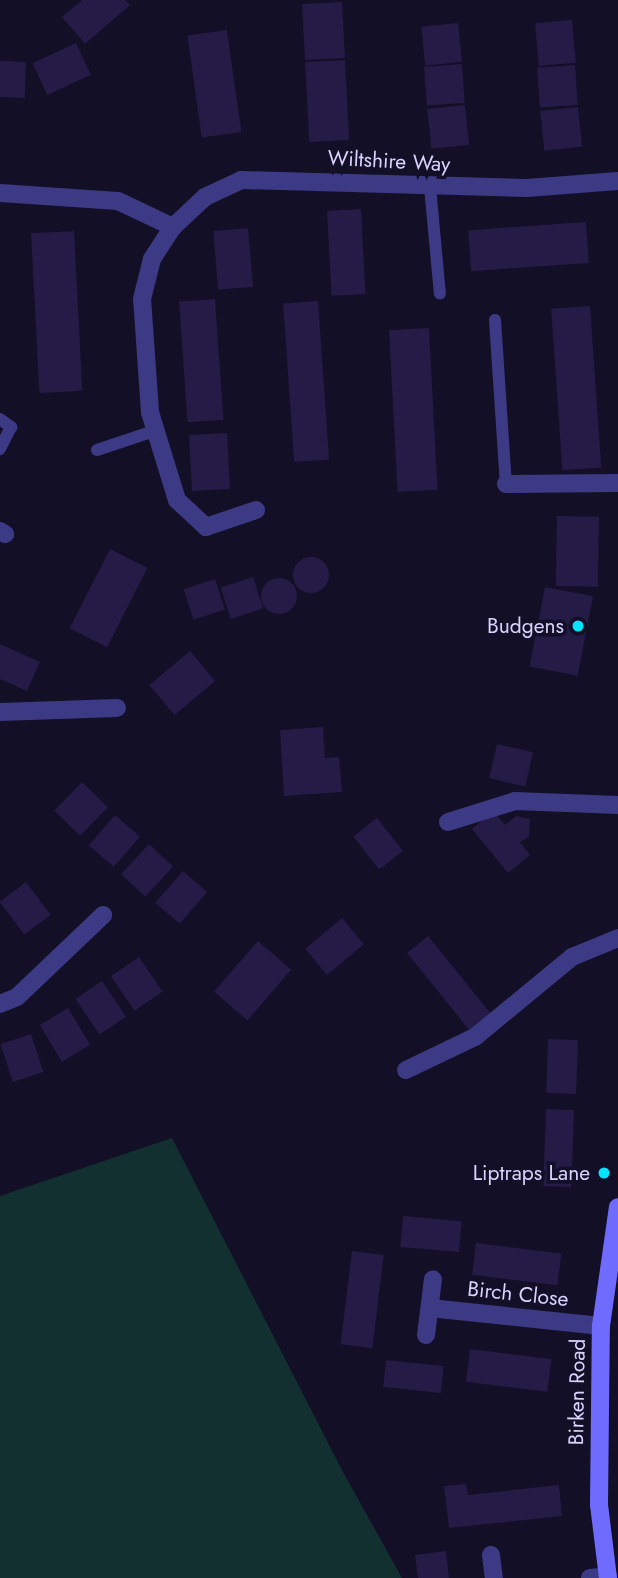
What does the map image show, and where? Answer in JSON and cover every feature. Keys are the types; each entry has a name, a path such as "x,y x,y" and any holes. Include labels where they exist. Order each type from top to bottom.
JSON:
{"street":[{"name":"Wiltshire Way","path":"256,510 206,527 177,500 154,431 142,299 152,259 173,227 205,197 241,180 430,187 618,181"},
{"path":"0,193 118,201 173,227"},
{"path":"506,484 618,483"},
{"path":"0,712 117,708"},
{"path":"448,822 514,801 618,805"},
{"path":"0,1004 17,997 103,915"},
{"path":"406,1070 475,1037 572,957 618,938"},
{"name":"Birken Road","path":"602,1577 599,1505 601,1326 618,1207"},
{"path":"426,1335 433,1279"},
{"name":"Birch Close","path":"430,1308 601,1326"},
{"path":"491,1555 494,1578"}],"lane":[{"path":"430,187 440,294"},
{"path":"495,320 506,484"},
{"path":"0,419 10,427 0,449"},
{"path":"97,450 154,431"}],"green space":[{"path":"172,1138 343,1472 402,1578 0,1578 0,1196"}],"building":[{"path":"82,0 125,0 130,5 85,44 62,17"},
{"path":"342,2 345,58 305,60 302,4"},
{"path":"572,20 576,63 539,66 535,23"},
{"path":"458,23 462,62 425,66 421,27"},
{"path":"227,30 241,132 202,138 187,36"},
{"path":"76,43 91,75 47,95 32,63"},
{"path":"345,60 349,140 309,142 305,62"},
{"path":"0,61 26,62 25,98 0,97"},
{"path":"462,64 465,103 427,106 424,67"},
{"path":"575,65 578,105 540,108 537,68"},
{"path":"465,105 469,145 431,149 427,109"},
{"path":"578,107 582,147 544,151 540,111"},
{"path":"361,209 365,294 331,296 327,211"},
{"path":"586,222 589,263 471,271 468,230"},
{"path":"248,228 253,287 218,290 213,231"},
{"path":"74,231 82,391 39,393 31,233"},
{"path":"215,299 223,420 188,422 179,302"},
{"path":"318,301 329,460 294,462 283,303"},
{"path":"590,306 601,468 562,470 551,309"},
{"path":"429,328 437,490 398,492 389,330"},
{"path":"227,433 230,489 192,491 189,435"},
{"path":"557,516 599,517 598,587 556,586"},
{"path":"110,549 147,568 107,647 70,628"},
{"path":"311,557 324,562 329,575 324,588 311,593 298,588 293,575 298,562"},
{"path":"253,577 263,608 231,619 221,588"},
{"path":"279,578 292,583 297,596 292,609 279,614 266,609 261,596 266,583"},
{"path":"215,579 225,609 194,620 184,589"},
{"path":"545,587 593,596 578,676 530,667"},
{"path":"0,644 40,662 27,691 0,679"},
{"path":"190,651 215,681 174,715 149,685"},
{"path":"323,727 325,758 339,757 342,792 284,796 280,730"},
{"path":"497,744 533,752 525,786 489,778"},
{"path":"82,782 108,807 80,836 54,811"},
{"path":"493,811 505,825 516,816 530,819 529,837 520,842 530,855 508,873 472,829"},
{"path":"115,815 140,837 114,867 89,845"},
{"path":"377,818 403,851 379,870 353,836"},
{"path":"149,844 173,867 145,896 121,874"},
{"path":"183,871 207,892 180,924 155,903"},
{"path":"26,882 51,915 24,935 0,902"},
{"path":"342,918 364,944 327,975 305,949"},
{"path":"428,936 490,1013 469,1030 407,953"},
{"path":"258,941 291,970 247,1020 214,992"},
{"path":"139,957 162,992 134,1011 111,976"},
{"path":"102,981 126,1017 100,1035 75,999"},
{"path":"68,1008 90,1045 62,1062 40,1025"},
{"path":"31,1034 43,1072 13,1082 1,1044"},
{"path":"548,1039 578,1040 576,1094 546,1093"},
{"path":"546,1109 574,1110 571,1187 543,1186"},
{"path":"403,1216 462,1221 459,1252 400,1247"},
{"path":"476,1243 561,1253 557,1285 472,1275"},
{"path":"352,1251 384,1255 372,1348 341,1344"},
{"path":"470,1349 551,1359 547,1392 466,1382"},
{"path":"386,1360 444,1366 441,1393 383,1387"},
{"path":"466,1484 468,1495 559,1485 562,1516 449,1528 444,1486"},
{"path":"446,1551 449,1578 418,1578 415,1555"}],"place":[{"name":"Budgens","path":"578,626"},
{"name":"Liptraps Lane","path":"604,1173"}]}
